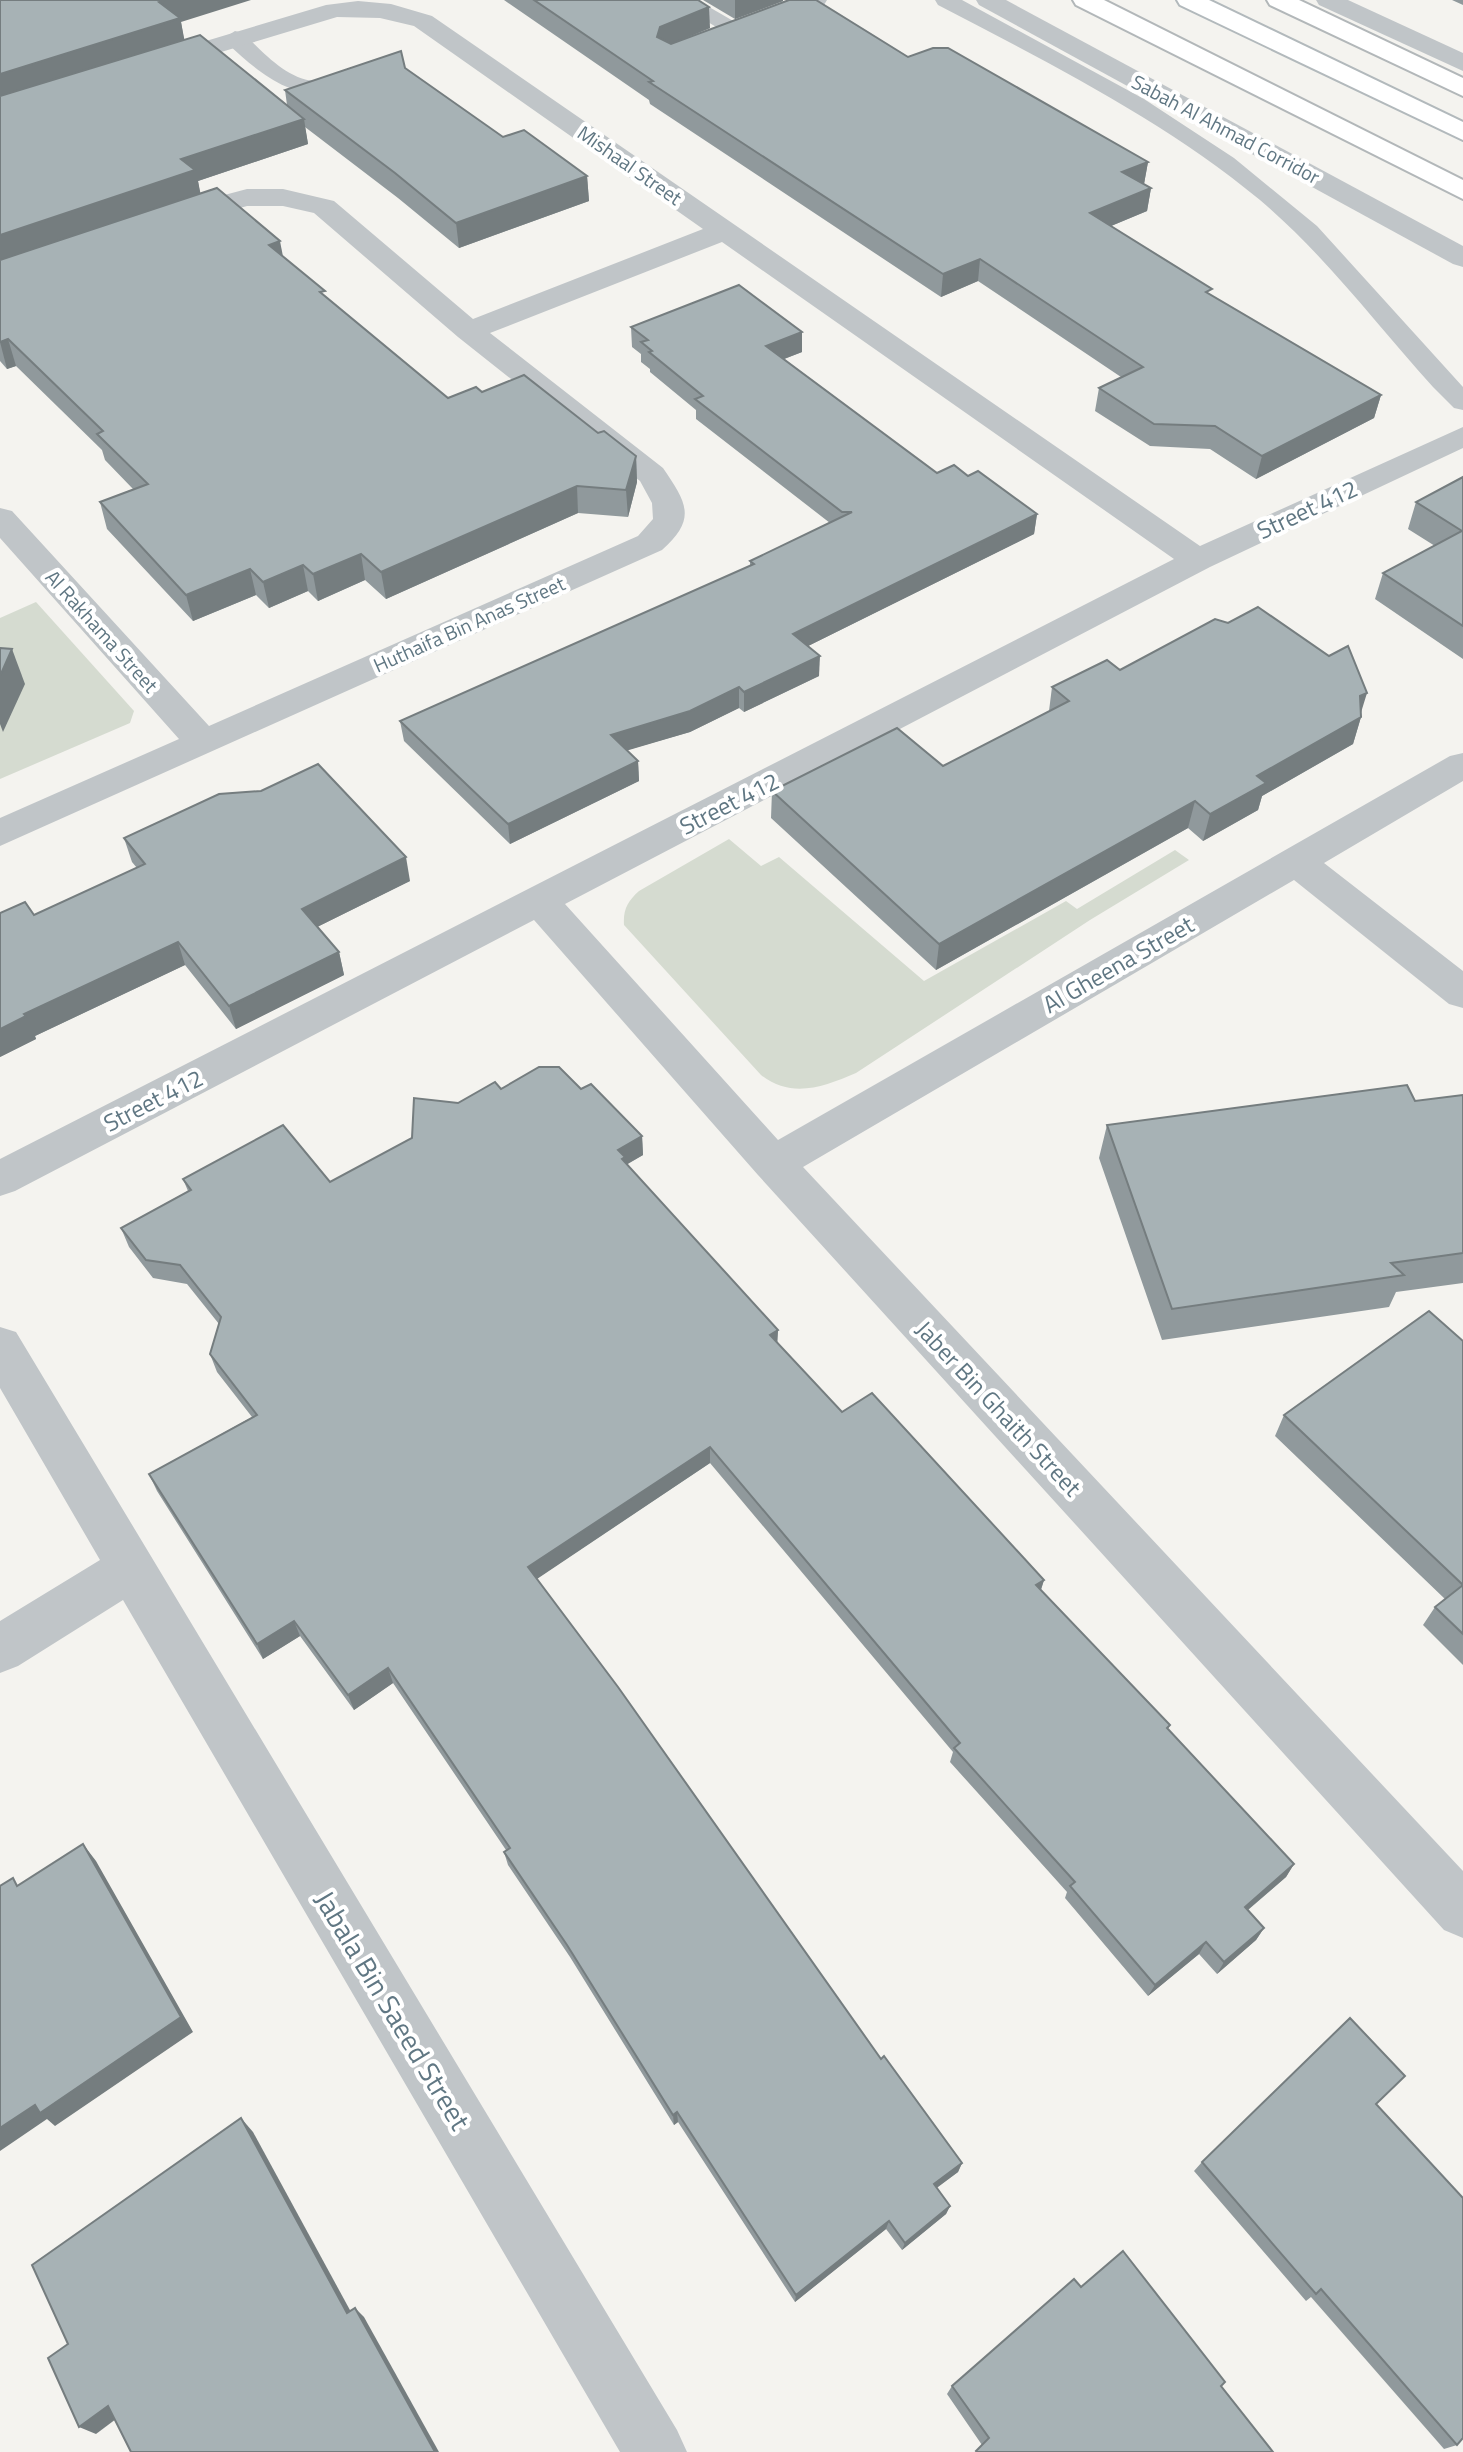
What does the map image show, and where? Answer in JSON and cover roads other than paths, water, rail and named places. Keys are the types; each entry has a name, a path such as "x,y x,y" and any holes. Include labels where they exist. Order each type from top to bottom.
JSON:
{"main road":[{"path":"1085,0 1463,191"},
{"path":"1189,0 1463,132"},
{"path":"1279,0 1463,88"}],"street":[{"name":"Sabah Al Ahmad Corridor","path":"988,0 1463,258"},
{"path":"1328,0 1463,63"},
{"name":"Mishaal Street","path":"132,71 335,10 359,8 406,14 436,28 1198,560"},
{"name":"Huthaifa Bin Anas Street","path":"0,833 650,543 667,530 671,518 665,496 652,475 469,331 324,207 297,197 250,195 147,227"},
{"path":"469,331 724,231"},
{"name":"Street 412","path":"0,1179 1198,560 1463,436"},
{"name":"Al Rakhama Street","path":"0,518 204,743"},
{"name":"Al Gheena Street","path":"773,1163 1463,765"},
{"path":"1297,862 1463,993"},
{"name":"Jaber Bin Ghaith Street","path":"540,901 773,1163 1463,1911"},
{"name":"Jabala Bin Saeed Street","path":"0,1346 655,2452"},
{"path":"0,1649 131,1568"}],"lane":[{"path":"682,0 733,30"},
{"path":"707,40 816,0"},
{"path":"946,0 1122,97 1232,166 1308,231 1422,363 1463,402"},
{"path":"235,38 274,75 292,84 329,89 356,82"}]}
